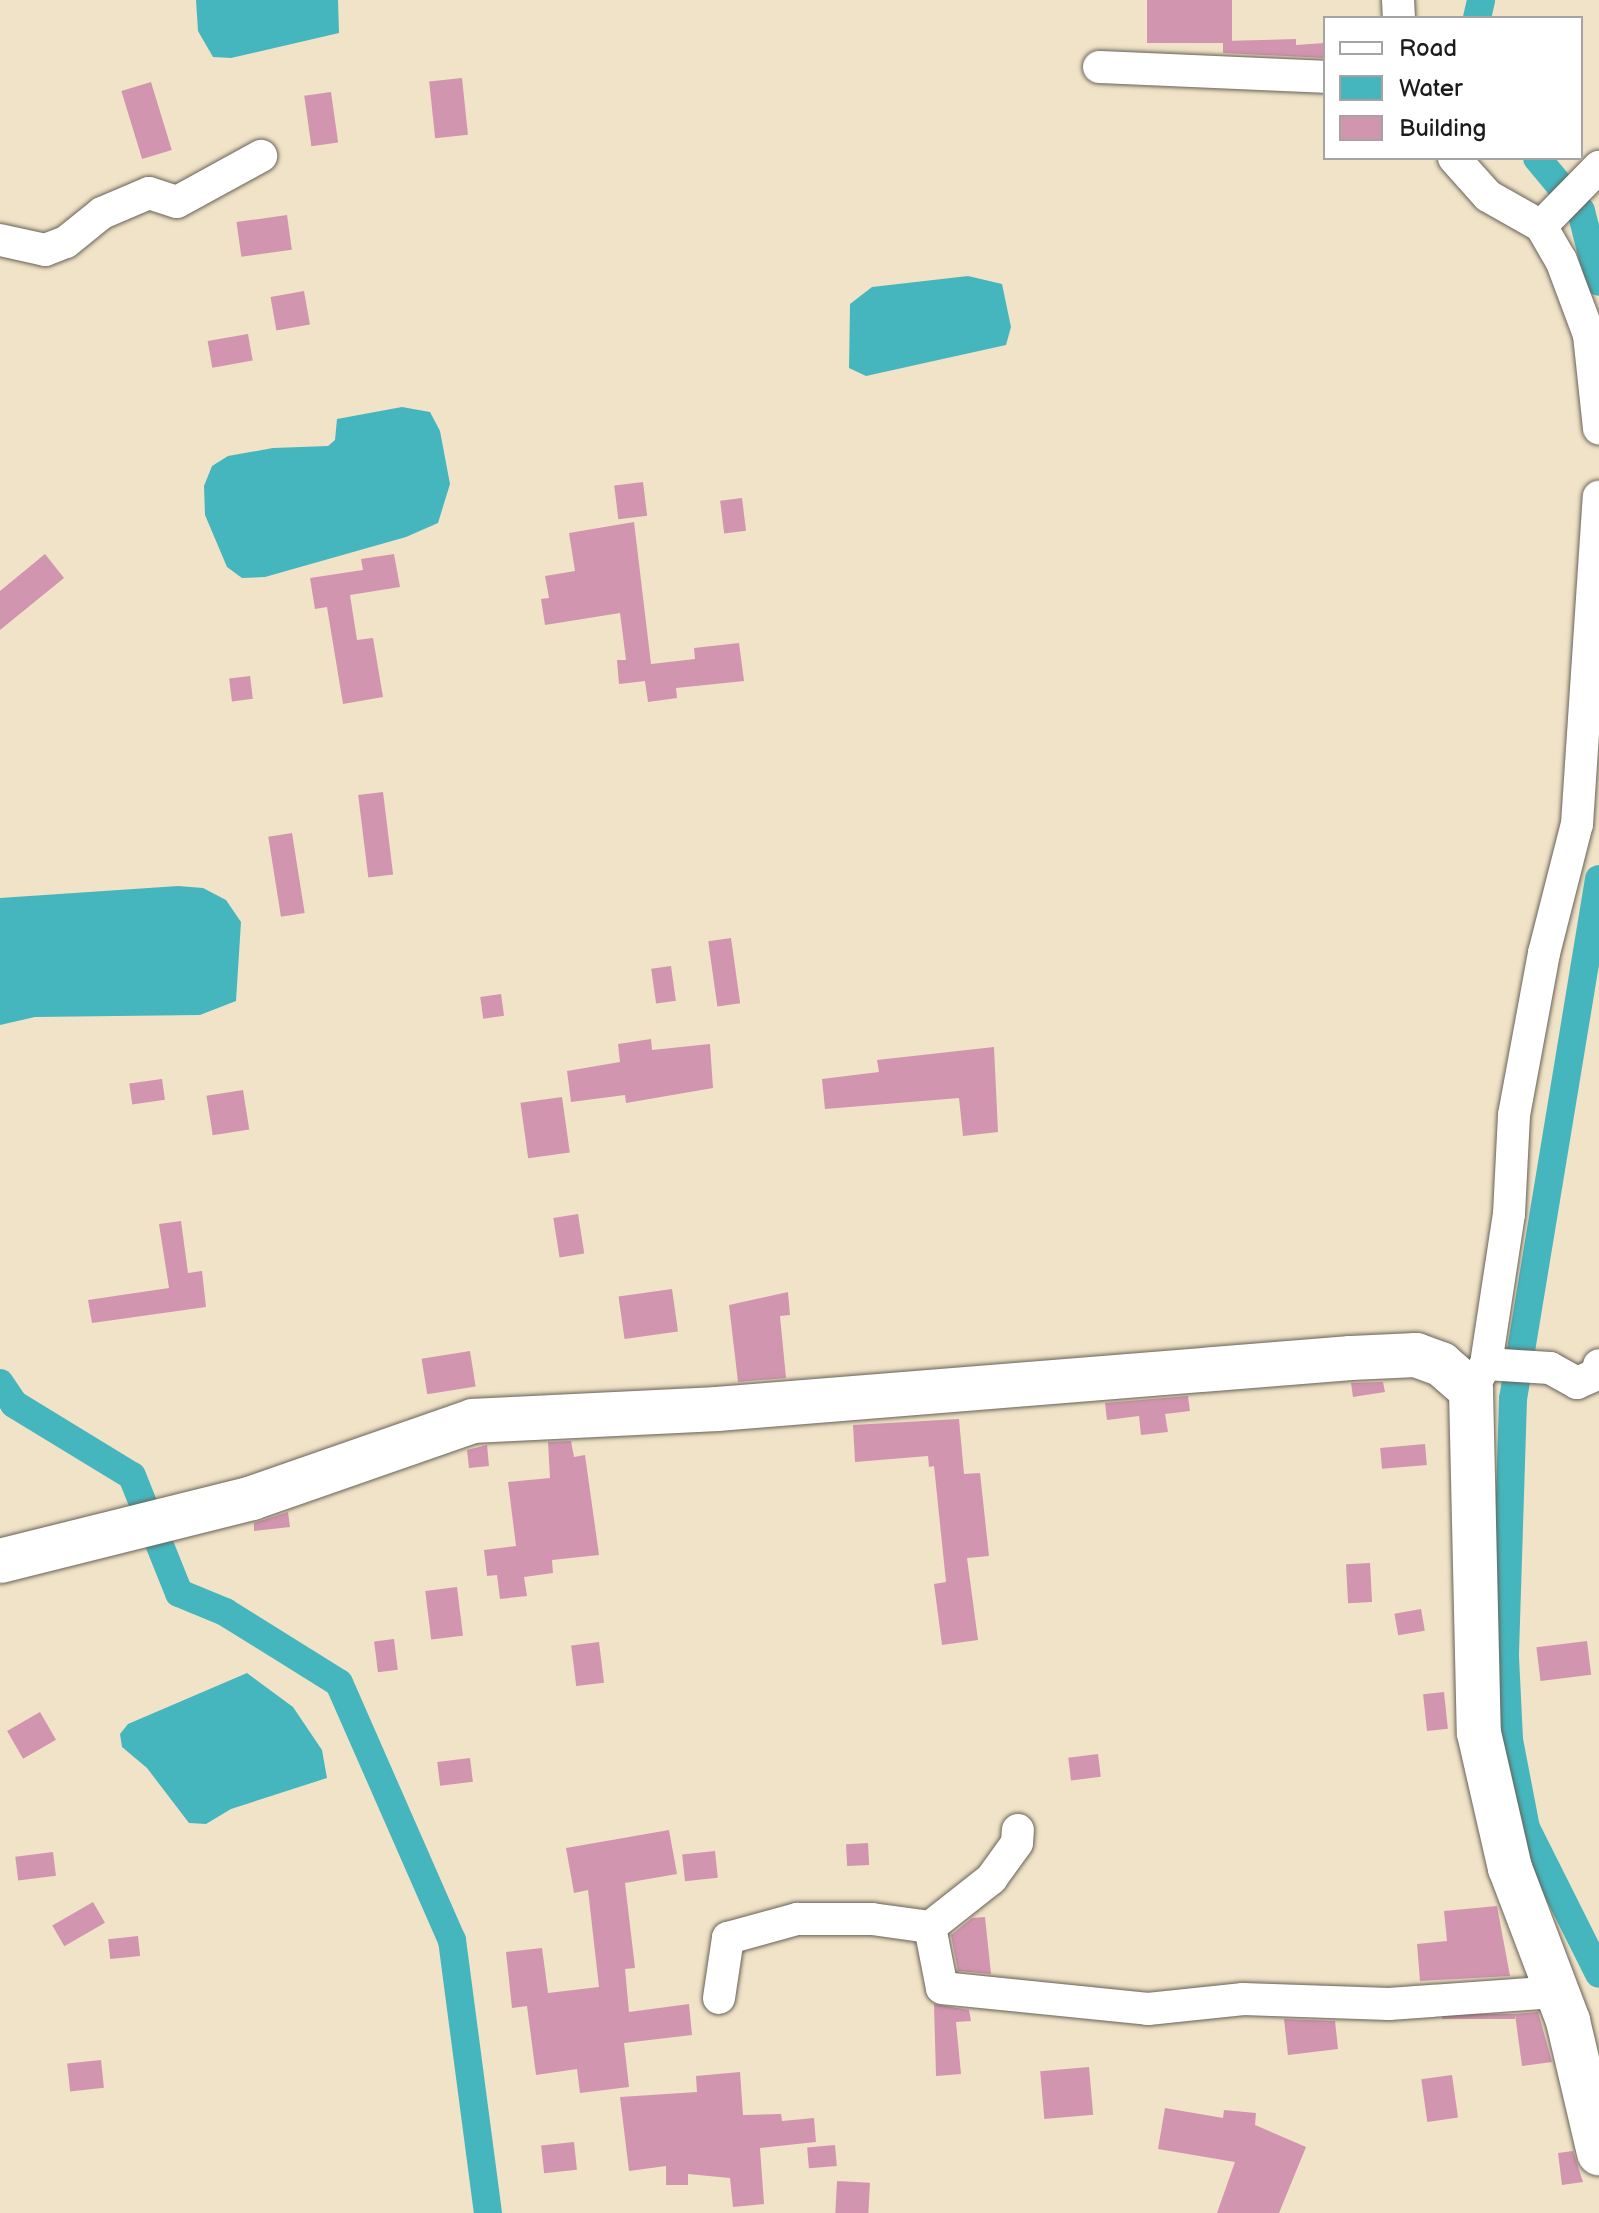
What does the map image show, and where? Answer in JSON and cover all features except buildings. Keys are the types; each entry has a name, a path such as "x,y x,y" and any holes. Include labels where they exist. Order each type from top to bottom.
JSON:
{"main road":[{"path":"0,1561 91,1542 174,1519 473,1421 717,1409 1416,1355 1441,1364 1487,1373 1479,1733 1510,1868 1568,2021 1599,2153"}],"street":[{"path":"1099,67 1323,77"},
{"path":"0,240 45,250 66,242 102,213 149,193 177,202 261,156"},
{"path":"1456,160 1488,196 1550,216"},
{"path":"1550,216 1599,167"},
{"path":"1550,216 1561,260 1589,335 1599,428"},
{"path":"1599,497 1577,824 1544,953 1514,1115 1509,1214 1487,1373 1550,1368 1577,1383 1597,1374 1599,1365"},
{"path":"719,1998 724,1948 740,1932 797,1919 872,1919 930,1927 991,1879 1017,1843 1018,1830"},
{"path":"930,1927 942,1988 1148,2009 1243,1999 1389,2004 1555,1992"}],"water":[{"path":"196,0 338,0 339,33 231,58 213,57 198,31"},
{"path":"968,276 1002,284 1011,327 1006,345 866,376 849,368 850,304 872,287"},
{"path":"402,407 430,412 440,431 450,484 438,523 406,537 265,577 242,578 227,567 205,515 204,486 212,466 228,456 273,448 328,446 335,440 337,419"},
{"path":"178,886 203,888 226,900 241,922 236,1001 200,1015 35,1017 0,1025 0,898"},
{"path":"247,1673 293,1707 322,1750 327,1778 231,1809 206,1824 189,1823 147,1768 122,1747 120,1734 128,1724"}],"waterway":[{"path":"1477,16 1481,0"},
{"path":"1539,160 1581,211 1599,282"},
{"path":"1599,879 1513,1399 1505,1657 1509,1740 1526,1828 1599,1974"},
{"path":"0,1383 14,1404 132,1476 179,1593 225,1612 339,1683 452,1940 488,2213"}]}
